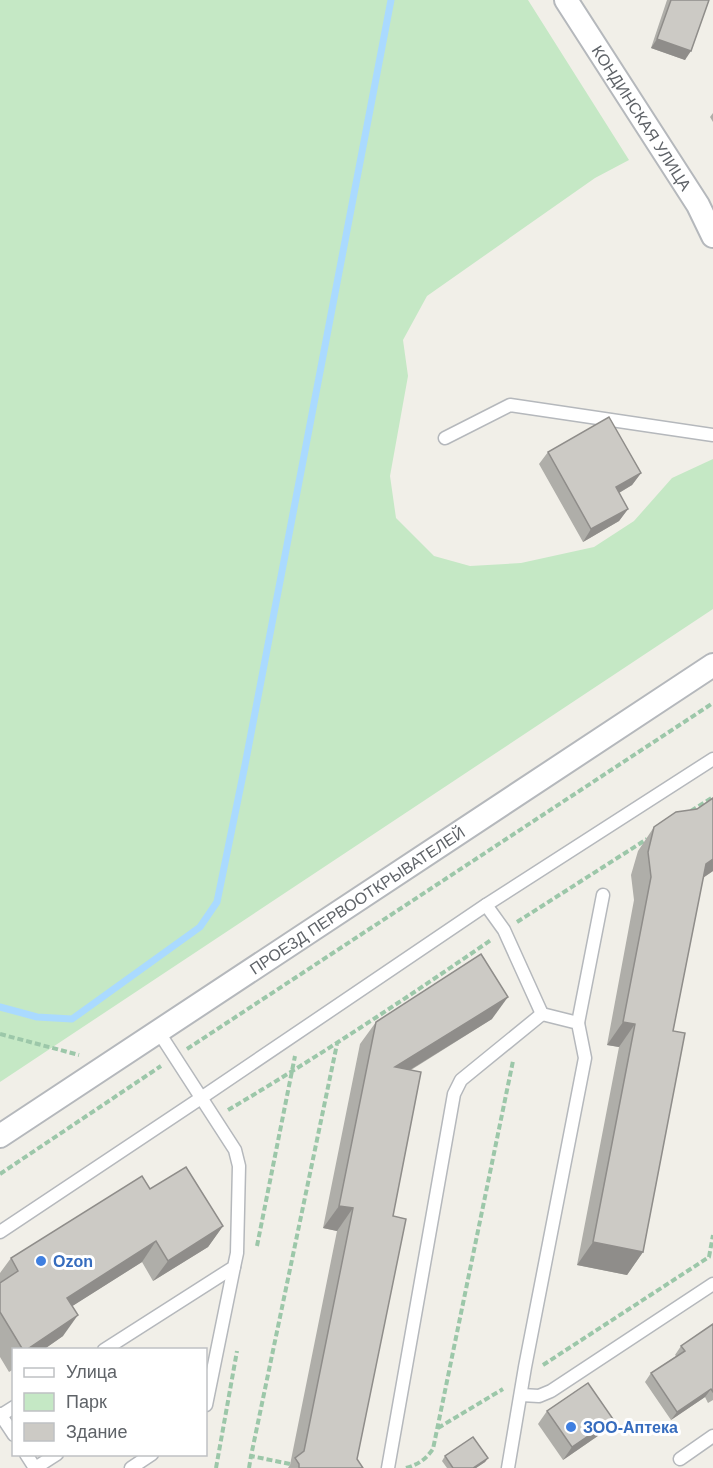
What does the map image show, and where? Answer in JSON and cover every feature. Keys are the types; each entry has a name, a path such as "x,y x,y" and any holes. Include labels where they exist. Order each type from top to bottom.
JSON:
{"street":[{"name":"КОНДИНСКАЯ УЛИЦА","path":"574,3 698,205 713,236"},
{"name":"ПРОЕЗД ПЕРВООТКРЫВАТЕЛЕЙ","path":"0,1136 713,665"}],"lane":[{"path":"445,438 510,405 713,435"},
{"path":"0,1232 486,905 713,759"},
{"path":"508,1468 523,1377 585,1058 578,1023 603,895"},
{"path":"486,905 504,930 543,1014"},
{"path":"543,1014 578,1023"},
{"path":"388,1468 454,1094 461,1080 543,1014"},
{"path":"158,1031 235,1150 239,1166 238,1238 234,1267 211,1356 207,1395"},
{"path":"107,1348 234,1267"},
{"path":"521,1395 539,1396 552,1391 713,1284"},
{"path":"0,1415 12,1432"},
{"path":"680,1459 713,1436"},
{"path":"35,1468 55,1456"},
{"path":"131,1468 150,1456"}],"path":[{"path":"0,1174 713,703"},
{"path":"684,815 713,797"},
{"path":"214,1119 338,1043 504,930 655,834"},
{"path":"0,1034 109,1063"},
{"path":"405,1468 427,1458 433,1449 518,1034"},
{"path":"249,1468 338,1043"},
{"path":"256,1247 298,1051"},
{"path":"437,1429 523,1377 709,1257 713,1235"},
{"path":"216,1468 238,1349"},
{"path":"251,1456 290,1464"}],"green space":[{"path":"0,0 528,0 629,160 595,178 427,296 403,340 408,376 390,476 396,518 434,556 470,566 521,563 594,547 634,521 672,478 713,459 713,609 0,1082"}],"building":[{"path":"671,0 709,0 691,51 657,39"},
{"path":"609,417 641,473 616,487 628,509 591,529 548,452"},
{"path":"713,798 713,859 706,864 673,1031 685,1033 643,1252 593,1242 635,1024 623,1022 651,877 648,852 654,827 676,812 697,809"},
{"path":"481,954 508,997 395,1067 421,1072 393,1216 406,1219 357,1459 363,1468 299,1468 295,1458 304,1451 353,1208 339,1206 376,1022"},
{"path":"186,1167 223,1226 168,1261 156,1241 67,1298 78,1315 29,1348 22,1348 0,1312 0,1283 18,1271 11,1258 142,1176 150,1189"},
{"path":"713,1324 713,1392 711,1389 677,1412 651,1373 685,1351 681,1346"},
{"name":"ЗОО-Аптека","path":"588,1383 613,1419 572,1447 547,1411"},
{"path":"473,1437 488,1458 473,1468 453,1468 445,1456"}],"waterway":[{"path":"0,1007 37,1017 72,1019 200,927 217,902 391,0"}],"place":[{"name":"Ozon","path":"41,1261"},
{"name":"ЗОО-Аптека","path":"571,1427"}]}
